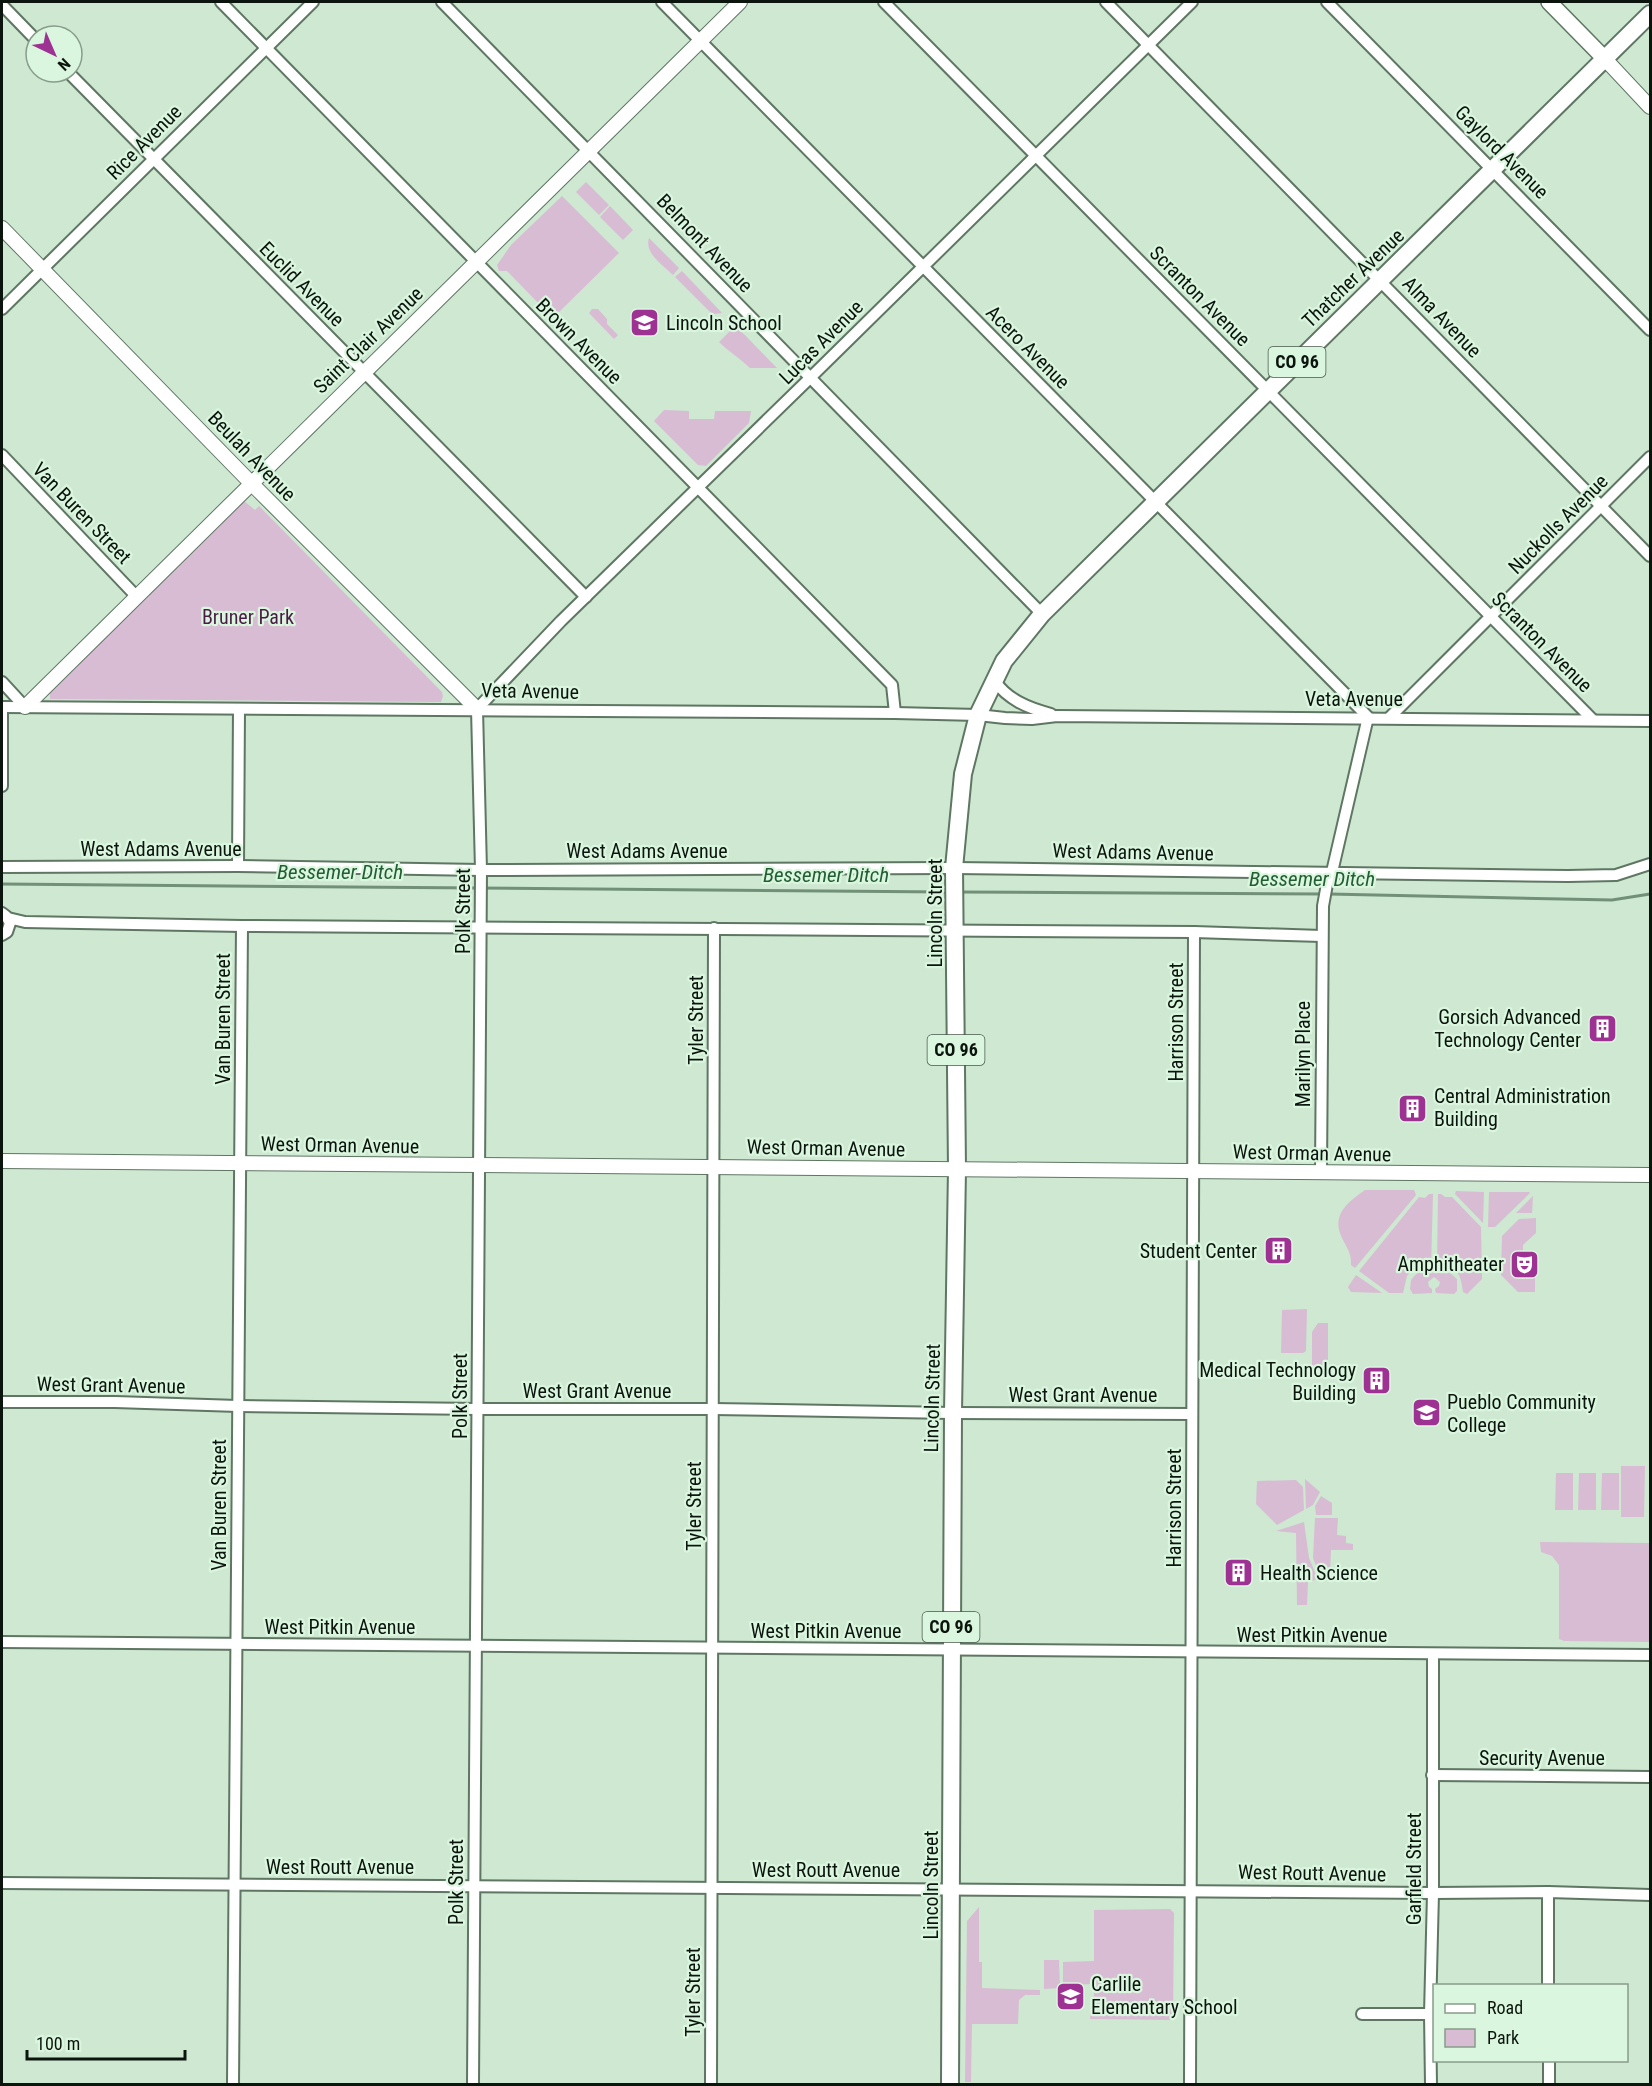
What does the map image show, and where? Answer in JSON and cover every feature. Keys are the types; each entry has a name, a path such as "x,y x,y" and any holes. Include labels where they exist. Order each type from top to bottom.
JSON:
{"main road":[{"path":"1549,2 1605,59"},
{"name":"Thatcher Avenue","path":"978,715 1004,661 1042,614 1650,14"},
{"name":"Lincoln Street","path":"950,2085 951,1650 957,1169 955,875 963,774 978,715"}],"street":[{"name":"Brown Avenue","path":"221,2 892,685 896,713"},
{"name":"Rice Avenue","path":"2,309 313,2"},
{"name":"Belmont Avenue","path":"442,2 1042,614"},
{"name":"Acero Avenue","path":"662,2 1368,717"},
{"name":"Saint Clair Avenue","path":"25,707 252,484 307,426 740,2"},
{"name":"Scranton Avenue","path":"884,2 1592,719"},
{"name":"Alma Avenue","path":"1106,2 1650,556"},
{"name":"Lucas Avenue","path":"477,709 531,651 1192,2"},
{"name":"Gaylord Avenue","path":"1327,2 1494,169 1650,330"},
{"path":"2,5 24,28"},
{"path":"1605,59 1650,106"},
{"name":"Euclid Avenue","path":"80,84 586,597"},
{"name":"Beulah Avenue","path":"2,228 252,484 477,709"},
{"name":"Van Buren Street","path":"2,455 137,597"},
{"name":"Nuckolls Avenue","path":"1389,718 1650,458"},
{"name":"Veta Avenue","path":"994,680 1002,692 1013,700 1035,710 1057,716"},
{"path":"2,682 25,707"},
{"path":"2,707 2,786"},
{"name":"Veta Avenue","path":"2,707 896,713 1032,719 1057,716 1650,720"},
{"path":"238,866 239,709"},
{"name":"Polk Street","path":"473,2085 481,928 477,709"},
{"path":"1332,872 1368,717"},
{"name":"West Adams Avenue","path":"2,867 238,866 955,875 1332,872 1568,876 1616,874 1650,864"},
{"name":"Marilyn Place","path":"1321,1173 1323,906 1332,872"},
{"path":"4,924 25,922 242,926 714,928 956,924 1322,936"},
{"name":"Van Buren Street","path":"233,2085 242,926"},
{"name":"Tyler Street","path":"711,2085 714,928"},
{"name":"Harrison Street","path":"1190,2085 1194,932"},
{"name":"West Orman Avenue","path":"2,1161 1650,1176"},
{"name":"West Grant Avenue","path":"2,1402 1192,1414"},
{"name":"West Pitkin Avenue","path":"2,1642 1650,1655"},
{"name":"Garfield Street","path":"1431,2085 1432,1654"},
{"name":"Security Avenue","path":"1432,1775 1650,1777"},
{"name":"West Routt Avenue","path":"2,1882 1548,1892 1650,1895"},
{"path":"1548,1892 1548,1984"},
{"path":"1362,2014 1430,2014"},
{"path":"1548,2062 1549,2085"}],"green space":[{"path":"586,182 609,205 599,215 576,192"},
{"path":"562,196 619,253 553,318 546,318 543,308 507,271 499,271 497,265 511,245"},
{"path":"610,206 633,230 623,240 600,217"},
{"path":"649,238 679,268 673,275 652,254 649,249"},
{"path":"682,271 722,313 713,314 709,311 675,277"},
{"path":"592,309 598,309 607,319 607,324 618,335 614,339 589,313"},
{"path":"734,327 737,327 777,368 750,368 719,342"},
{"path":"664,410 689,411 689,419 714,419 715,411 751,411 749,423 706,466 698,465 654,421"},
{"name":"Bruner Park","path":"244,501 255,510 259,506 442,692 441,702 50,699 50,693"},
{"path":"1365,1190 1414,1190 1416,1195 1355,1268 1351,1265 1349,1252 1338,1226 1345,1207"},
{"path":"1456,1191 1484,1192 1483,1223 1455,1194"},
{"path":"1489,1192 1530,1193 1495,1227 1488,1227"},
{"path":"1433,1194 1431,1267 1412,1270 1407,1276 1403,1293 1389,1293 1359,1271 1419,1197 1425,1198"},
{"path":"1438,1194 1452,1197 1481,1227 1482,1279 1467,1294 1463,1292 1461,1279 1457,1272 1450,1268 1437,1267"},
{"path":"1533,1196 1532,1213 1516,1213"},
{"path":"1536,1218 1536,1233 1523,1245 1523,1266 1535,1277 1535,1292 1518,1292 1501,1275 1502,1236 1519,1219"},
{"path":"1418,1272 1450,1273 1457,1279 1457,1291 1454,1294 1436,1293 1435,1289 1440,1282 1434,1277 1428,1282 1432,1293 1413,1294 1410,1289 1411,1280"},
{"path":"1356,1275 1382,1293 1351,1292 1348,1287"},
{"path":"1307,1309 1306,1351 1281,1353 1282,1310"},
{"path":"1318,1323 1328,1323 1328,1366 1312,1366 1312,1332"},
{"path":"1621,1466 1645,1466 1644,1517 1621,1517"},
{"path":"1556,1473 1573,1473 1573,1510 1555,1510"},
{"path":"1579,1473 1596,1473 1596,1510 1578,1510"},
{"path":"1602,1473 1619,1473 1619,1510 1601,1510"},
{"path":"1305,1479 1320,1492 1313,1505 1306,1509"},
{"path":"1296,1480 1303,1487 1304,1510 1277,1525 1256,1504 1257,1481"},
{"path":"1321,1496 1332,1503 1332,1515 1316,1515 1315,1506"},
{"path":"1315,1518 1338,1518 1337,1535 1346,1536 1346,1543 1353,1544 1353,1550 1331,1550 1330,1574 1319,1573 1313,1558"},
{"path":"1304,1522 1309,1558 1317,1577 1316,1580 1308,1581 1307,1605 1297,1605 1296,1533 1276,1531"},
{"path":"1540,1542 1650,1543 1650,1642 1564,1641 1559,1639 1559,1565 1552,1556 1541,1552"},
{"path":"979,1907 979,1962 982,1962 982,1988 1040,1990 1040,1995 1025,1995 1019,2000 1018,2024 972,2024 971,2082 965,2082 967,1921"},
{"path":"1170,1909 1174,1913 1173,2020 1090,2019 1091,2004 1094,2004 1094,1984 1063,1985 1063,1962 1094,1961 1094,1910"},
{"path":"1044,1960 1059,1960 1060,1988 1044,1989"}],"waterway":[{"name":"Bessemer Ditch","path":"2,884 947,892"},
{"name":"Bessemer Ditch","path":"960,892 1322,894"},
{"name":"Bessemer Ditch","path":"1329,894 1612,900 1650,894"}],"place":[{"name":"Lincoln School","path":"645,323"},
{"name":"Gorsich Advanced Technology Center","path":"1602,1028"},
{"name":"Central Administration Building","path":"1413,1108"},
{"name":"Student Center","path":"1278,1251"},
{"name":"Amphitheater","path":"1525,1264"},
{"name":"Medical Technology Building","path":"1377,1381"},
{"name":"Pueblo Community College","path":"1426,1413"},
{"name":"Health Science","path":"1239,1573"},
{"name":"Carlile Elementary School","path":"1070,1996"}]}
